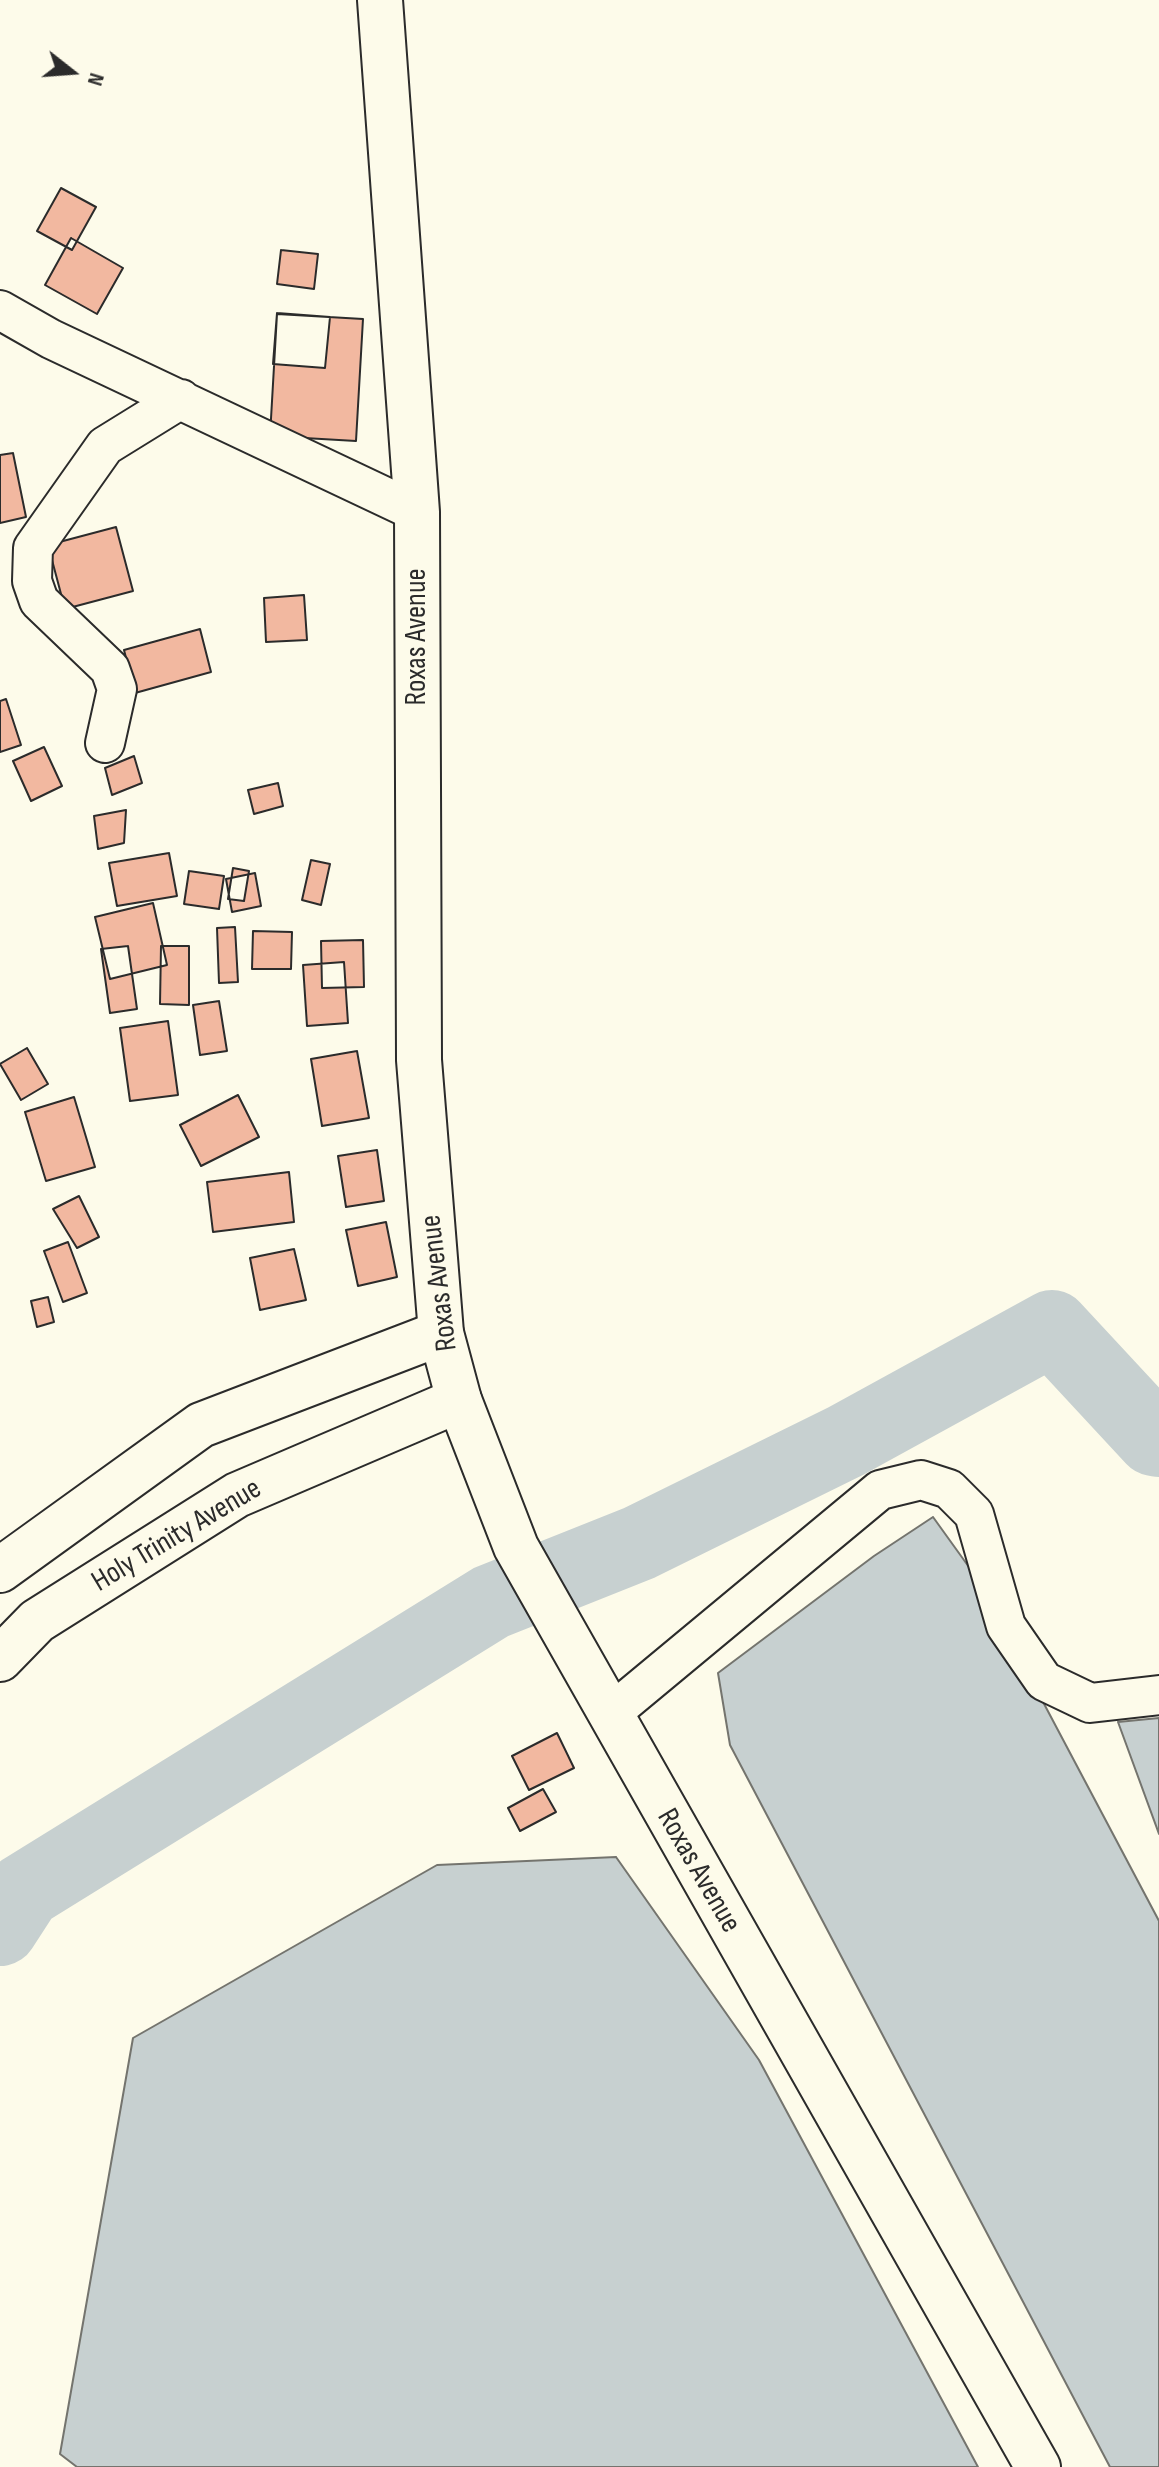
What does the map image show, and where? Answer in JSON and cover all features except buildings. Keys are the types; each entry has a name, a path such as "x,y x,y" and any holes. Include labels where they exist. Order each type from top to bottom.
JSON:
{"main road":[{"name":"Roxas Avenue","path":"380,0 417,512 419,1060 441,1333 459,1400 516,1547 1038,2467"},
{"path":"37,1621 0,1569 201,1425 441,1333"},
{"name":"Holy Trinity Avenue","path":"0,1659 37,1621 237,1495 459,1400"}],"street":[{"path":"0,310 51,339 417,512"},
{"path":"105,743 117,689 110,669 39,601 32,581 33,548 105,446 181,399"},
{"path":"600,1698 880,1490 921,1480 949,1489 974,1514 1006,1626 1044,1681 1090,1703 1159,1695"}],"shaded area":[{"path":"933,1517 979,1581 1159,1921 1159,2467 1110,2467 730,1745 718,1673 874,1556"},
{"path":"1159,1718 1159,1834 1118,1722"},
{"path":"616,1857 759,2060 978,2467 77,2467 60,2454 133,2038 437,1865"}],"waterway":[{"path":"0,1928 24,1891 491,1602 639,1543 846,1441 1052,1328 1154,1438 1159,1439"}]}
